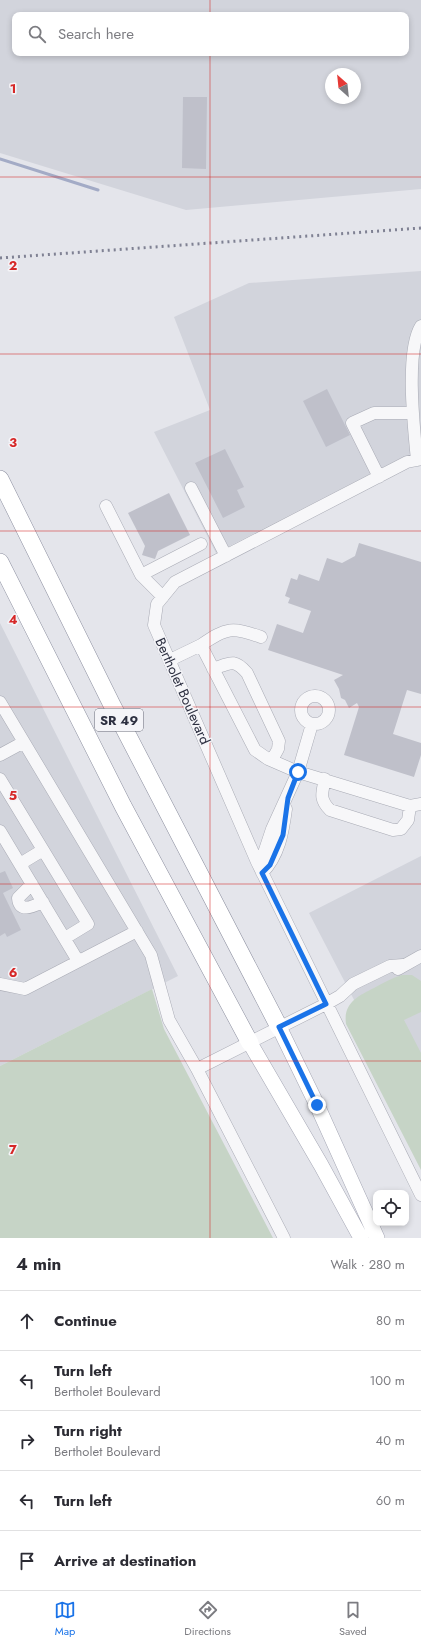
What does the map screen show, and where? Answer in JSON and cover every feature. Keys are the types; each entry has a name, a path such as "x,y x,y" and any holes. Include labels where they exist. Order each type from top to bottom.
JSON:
{"highway":[{"name":"SR 49","path":"0,479 112,705 279,1027"},
{"name":"SR 49","path":"0,562 123,806 250,1043"}],"main road":[{"name":"SR 49","path":"279,1027 317,1105 377,1238"},
{"name":"SR 49","path":"250,1043 321,1165 361,1238"}],"street":[{"path":"419,460 413,413 412,359 417,332 421,326"},
{"path":"379,477 352,423 374,413 413,413"},
{"name":"Bertholet Boulevard","path":"419,460 407,462 175,582 157,604 154,625 262,873 421,1195"},
{"path":"191,488 226,556"},
{"path":"106,506 141,576 163,597"},
{"path":"141,576 201,544"},
{"path":"170,660 201,645 216,634 226,631 239,630 261,637"},
{"path":"201,645 255,750 298,772 325,779 416,805 401,829 393,830 330,810 324,803 322,795 325,779"},
{"path":"213,669 231,662 240,665 246,673 279,741 278,749 272,760"},
{"path":"0,702 151,955 169,1020 198,1069 284,1238"},
{"path":"257,862 262,859 272,829 288,798 298,772 312,724"},
{"path":"0,755 24,742"},
{"path":"0,779 88,924 65,938"},
{"path":"262,873 270,865 283,835 288,798"},
{"path":"0,831 78,961"},
{"path":"20,864 43,850"},
{"path":"32,884 18,898 19,906 22,908 27,908 43,902"},
{"path":"0,984 25,989 137,931"},
{"path":"198,1069 326,1004 340,996 352,984 390,966 403,965 421,956"}],"shaded area":[{"path":"0,0 421,0 421,189 186,210 0,153"},
{"path":"421,271 421,450 399,459 216,553 154,432 210,410 174,317 249,283"},
{"path":"0,623 178,976 0,1066"},
{"path":"421,856 421,1129 309,913"}],"green space":[{"path":"402,975 412,975 421,981 421,1012 404,1020 421,1053 421,1170 346,1024 349,1005 357,997"},
{"path":"152,989 164,1029 273,1238 0,1238 0,1066"}],"building":[{"path":"183,97 207,97 206,169 182,168"},
{"path":"327,389 350,435 326,447 303,401"},
{"path":"225,449 244,487 237,490 245,507 223,518 195,463"},
{"path":"169,493 190,535 158,551 155,559 142,555 145,546 128,513"},
{"path":"359,543 421,562 421,694 407,690 393,734 421,743 421,755 414,777 344,755 359,707 357,703 349,708 345,700 341,698 339,689 334,680 343,675 268,650 277,624 303,633 311,611 288,603 290,598 285,596 291,578 297,580 299,574 319,581 327,558 342,563 355,556"},
{"path":"5,871 13,888 3,893 21,930 7,937 5,933 0,936 0,873"}],"waterway":[{"path":"0,159 98,190"}],"railway":[{"path":"0,258 421,228"}],"route":[{"path":"298,772 288,798 283,835 270,865 262,873 326,1004 279,1027 317,1105"}]}
